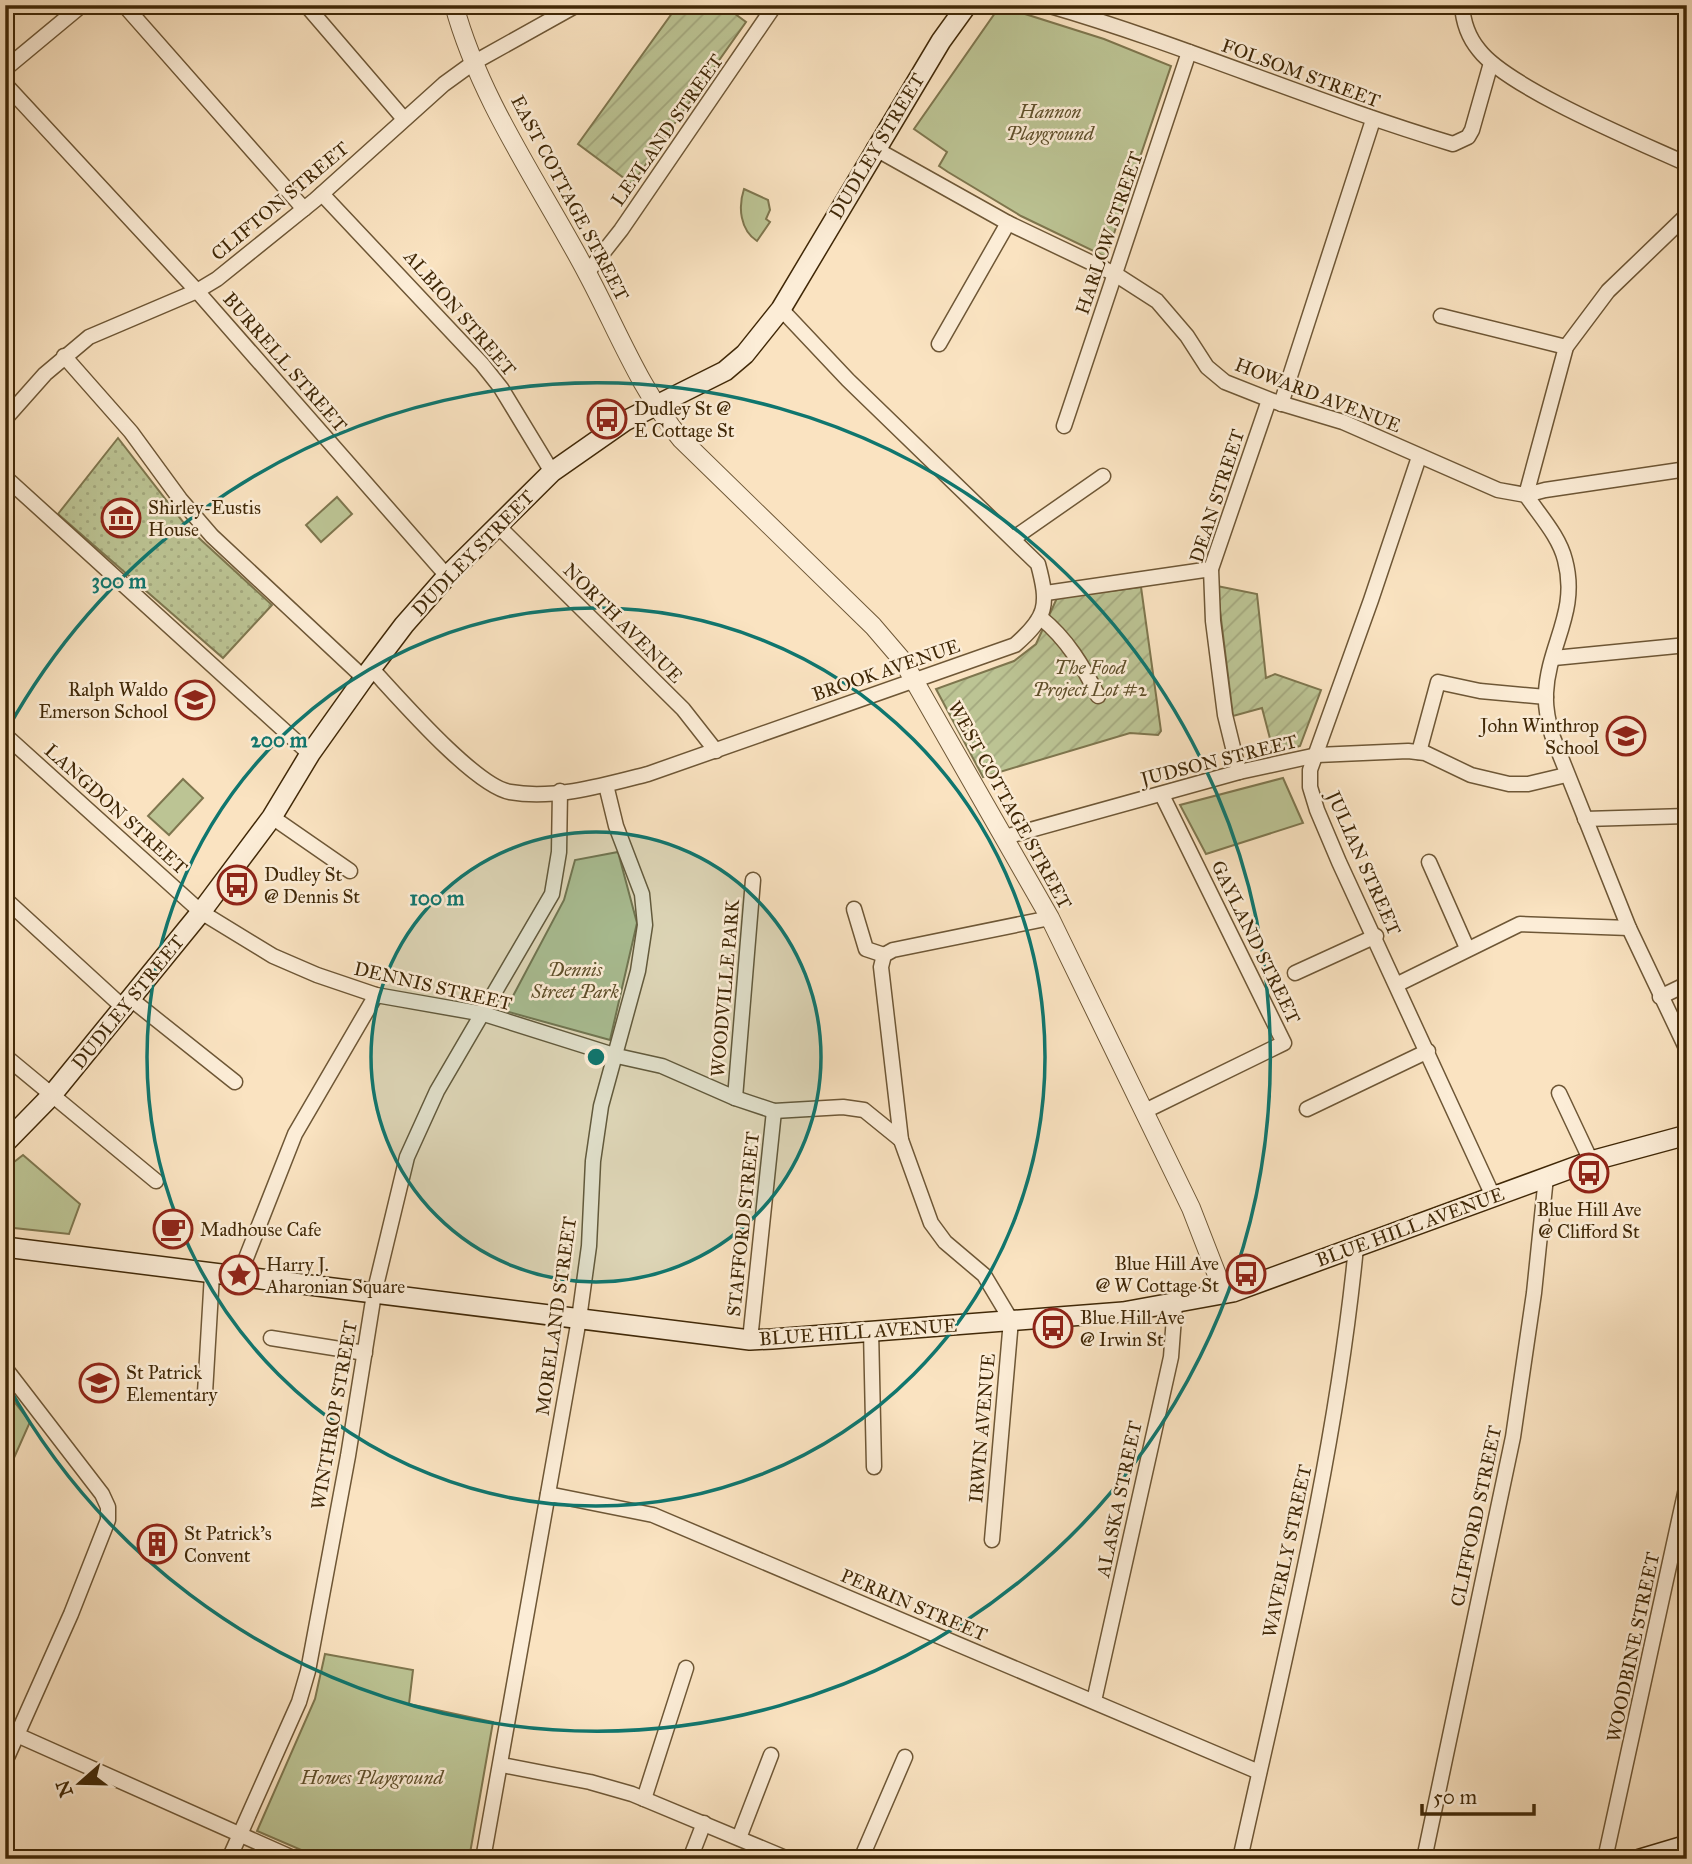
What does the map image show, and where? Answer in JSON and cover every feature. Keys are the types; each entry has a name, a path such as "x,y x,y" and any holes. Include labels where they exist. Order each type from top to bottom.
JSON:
{"main road":[{"name":"DUDLEY STREET","path":"5,1143 51,1096 128,1005 201,912 272,817 310,754 368,674 404,625 447,576 552,472 604,434 725,371 745,354 781,309 874,148 941,41 967,5"},
{"name":"BLUE HILL AVENUE","path":"5,1247 750,1340 1122,1312 1175,1304 1224,1293 1356,1248 1591,1161 1687,1135"},
{"path":"1640,1859 1687,1845"}],"street":[{"path":"5,69 82,5"},
{"path":"124,5 304,209"},
{"path":"306,5 404,119"},
{"name":"EAST COTTAGE STREET","path":"454,5 473,63 587,273 655,408"},
{"name":"CLIFTON STREET","path":"5,419 64,356 89,337 197,291 243,260 322,194 404,119 473,63 578,5"},
{"name":"LEYLAND STREET","path":"587,273 621,230 775,5"},
{"name":"FOLSOM STREET","path":"1047,5 1189,52 1373,120 1453,144 1462,142 1472,130 1491,63"},
{"path":"1462,5 1471,38 1491,63 1528,86 1687,164"},
{"name":"HARLOW STREET","path":"1065,426 1189,52"},
{"name":"BURRELL STREET","path":"5,84 197,291 447,576"},
{"name":"DEAN STREET","path":"1240,772 1225,715 1213,621 1211,569 1275,402 1373,120"},
{"name":"HOWARD AVENUE","path":"874,148 1008,223 1115,274 1157,301 1207,367 1226,382 1275,402 1343,422 1498,490 1526,495 1687,469"},
{"name":"ALBION STREET","path":"322,194 482,364 501,388 552,472"},
{"path":"1687,215 1608,291 1566,347 1526,495 1555,536 1565,558 1570,584 1569,604 1546,697 1552,736 1629,928 1687,1050"},
{"path":"939,344 1008,223"},
{"path":"781,309 848,380 1038,564 1046,593 1041,618 1054,628 1077,658 1098,696"},
{"path":"1441,316 1566,347"},
{"name":"BROOK AVENUE","path":"64,356 131,432 180,499 212,536 485,781 510,792 560,791 606,785 716,751 1015,645 1041,618"},
{"name":"WEST COTTAGE STREET","path":"655,408 681,439 873,626 914,679 1050,918 1191,1208 1224,1293"},
{"name":"JULIAN STREET","path":"1419,457 1310,770 1310,787 1317,810 1493,1196"},
{"path":"1014,538 1103,476"},
{"path":"5,477 310,754"},
{"name":"NORTH AVENUE","path":"499,527 683,709 716,751"},
{"path":"1046,593 1211,569"},
{"path":"1554,658 1687,645"},
{"path":"1419,752 1438,682 1480,691 1546,697"},
{"name":"LANGDON STREET","path":"5,735 201,912"},
{"name":"JUDSON STREET","path":"1005,837 1240,772 1317,755 1419,752 1490,782 1528,784 1566,775"},
{"name":"MORELAND STREET","path":"483,1859 502,1765 579,1319 589,1246 593,1161 601,1106 617,1056 638,971 645,905 616,826 606,785"},
{"name":"WINTHROP STREET","path":"229,1859 299,1702 308,1671 374,1294 391,1214 416,1130 552,894 559,852 560,791"},
{"name":"GAYLAND STREET","path":"1145,1111 1284,1043 1162,795"},
{"path":"1585,820 1687,816"},
{"path":"272,817 350,870"},
{"path":"1429,862 1467,948"},
{"name":"WOODVILLE PARK","path":"735,1098 753,880"},
{"path":"5,899 128,1005 235,1082"},
{"path":"854,909 866,949 884,954 1050,918"},
{"name":"DENNIS STREET","path":"201,912 273,956 317,975 376,995 484,1014 617,1056 662,1066 735,1098 774,1111 843,1107 864,1110 901,1140"},
{"path":"1398,984 1520,924 1629,928"},
{"path":"1295,973 1376,936"},
{"path":"884,954 881,967 901,1140 931,1223 945,1242 984,1275 1012,1320"},
{"path":"1660,997 1687,984"},
{"path":"239,1276 295,1134 376,995"},
{"path":"1307,1109 1428,1051"},
{"path":"5,1056 156,1181"},
{"path":"1559,1093 1591,1161"},
{"name":"STAFFORD STREET","path":"750,1340 774,1111"},
{"name":"CLIFFORD STREET","path":"1424,1859 1513,1437 1534,1293 1546,1177"},
{"name":"WAVERLY STREET","path":"1240,1859 1325,1470 1340,1385 1356,1248"},
{"path":"205,1393 212,1274"},
{"name":"ALASKA STREET","path":"1094,1701 1171,1357 1175,1304"},
{"name":"IRWIN AVENUE","path":"992,1540 1012,1320"},
{"path":"871,1330 874,1467"},
{"path":"271,1338 365,1353"},
{"path":"5,1368 102,1494 108,1507 108,1520 71,1614 5,1762"},
{"name":"WOODBINE STREET","path":"1605,1859 1687,1485"},
{"name":"PERRIN STREET","path":"548,1494 653,1515 1259,1772"},
{"path":"644,1799 686,1668"},
{"path":"17,1735 295,1859"},
{"path":"739,1838 771,1755"},
{"path":"861,1859 905,1757"},
{"path":"502,1765 590,1782 644,1799 788,1859"},
{"path":"690,1859 705,1823"}],"green space":[{"path":"678,5 723,5 746,22 632,184 578,144"},
{"name":"Hannon Playground","path":"1000,6 1104,39 1171,66 1106,257 1021,216 939,166 947,152 914,129"},
{"path":"744,189 768,200 770,210 766,219 770,222 757,241 747,231 742,218"},
{"path":"118,438 187,527 272,605 223,658 58,514"},
{"path":"337,497 352,514 321,542 306,525"},
{"path":"1217,586 1257,594 1266,678 1275,674 1321,690 1300,746 1274,754 1262,708 1233,716"},
{"name":"The Food Project Lot #2","path":"1141,587 1161,731 1158,735 1130,733 983,777 936,689 1014,661 1036,644 1057,598"},
{"path":"1283,778 1303,823 1206,854 1180,805"},
{"path":"183,779 203,798 169,835 148,816"},
{"name":"Dennis Street Park","path":"618,852 637,923 610,1040 505,1011 564,900 575,860"},
{"path":"23,1155 80,1204 69,1234 5,1227 5,1169"},
{"path":"5,1390 30,1422 5,1478"},
{"name":"Howes Playground","path":"325,1654 413,1670 409,1704 493,1722 469,1859 322,1859 257,1831 315,1699"}],"place":[{"name":"Dudley St @ E Cottage St","path":"607,419"},
{"name":"Shirley-Eustis House","path":"121,518"},
{"name":"Ralph Waldo Emerson School","path":"195,700"},
{"name":"John Winthrop School","path":"1626,736"},
{"name":"Dudley St @ Dennis St","path":"237,885"},
{"name":"Blue Hill Ave @ Clifford St","path":"1589,1173"},
{"name":"Madhouse Cafe","path":"173,1229"},
{"name":"Blue Hill Ave @ W Cottage St","path":"1246,1274"},
{"name":"Harry J. Aharonian Square","path":"239,1275"},
{"name":"Blue Hill Ave @ Irwin St","path":"1053,1328"},
{"name":"St Patrick Elementary","path":"99,1383"},
{"name":"St Patrick's Convent","path":"157,1544"}]}
